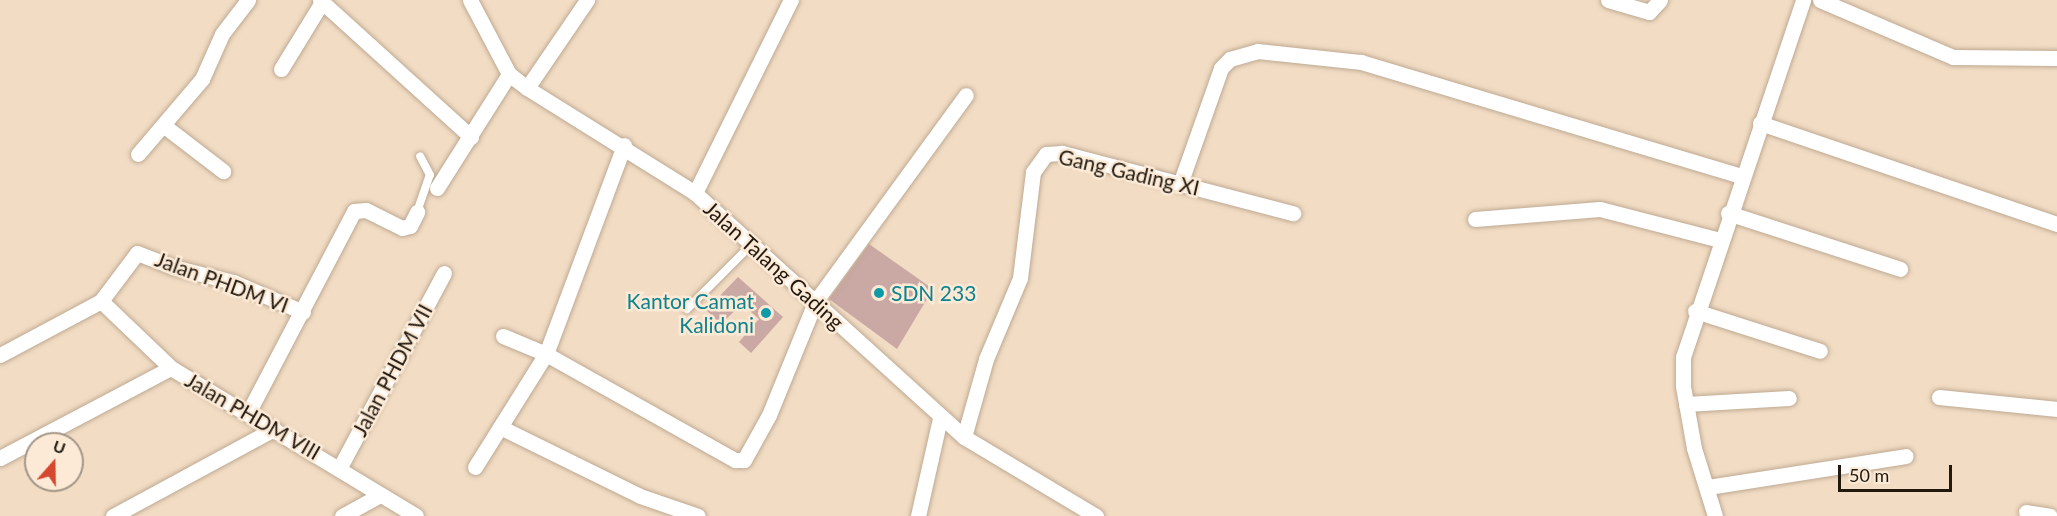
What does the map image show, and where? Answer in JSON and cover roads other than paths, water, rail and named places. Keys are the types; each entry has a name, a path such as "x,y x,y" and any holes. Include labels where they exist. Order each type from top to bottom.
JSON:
{"street":[{"path":"138,154 202,79 222,34 248,0"},
{"name":"Jalan Talang Gading","path":"470,0 509,74 527,88 624,145 695,192 750,246 816,302 964,438 1096,516"},
{"path":"527,88 587,0"},
{"path":"695,192 791,0"},
{"path":"1608,0 1649,12 1660,0"},
{"path":"1715,516 1708,487 1694,448 1686,404 1683,357 1695,311 1803,0"},
{"path":"1820,0 1953,57 2057,58"},
{"path":"281,69 321,1 471,137"},
{"path":"1180,184 1221,68 1230,59 1258,51 1361,62 1742,176"},
{"path":"437,188 509,74"},
{"path":"503,336 546,354 742,461 750,456 816,302 966,94"},
{"path":"1760,123 2057,224"},
{"path":"163,125 223,171"},
{"path":"475,467 546,354 624,145"},
{"name":"Gang Gading XI","path":"964,438 986,359 1020,278 1033,172 1041,158 1062,153 1293,213"},
{"path":"1475,219 1600,209 1720,240"},
{"path":"248,413 354,211 366,210 402,228 410,226 417,212"},
{"path":"1728,213 1900,269"},
{"name":"Jalan PHDM VI","path":"0,355 101,301 130,256 140,253 172,267 233,282 303,312"},
{"name":"Jalan PHDM VII","path":"340,467 444,273"},
{"name":"Jalan PHDM VIII","path":"101,301 171,368 340,467 380,495 416,516"},
{"path":"1695,311 1820,351"},
{"path":"0,458 171,368"},
{"path":"1939,397 2057,409"},
{"path":"1686,404 1789,398"},
{"path":"918,516 940,418"},
{"path":"500,428 640,496 698,516"},
{"path":"113,516 274,429"},
{"path":"1708,487 1906,456"},
{"path":"342,516 380,495"},
{"path":"2026,512 2050,516"}],"lane":[{"path":"417,212 430,175 420,156"},
{"path":"687,309 750,246"}],"place":[{"name":"SDN 233","path":"879,293"},
{"name":"Kantor Camat Kalidoni","path":"766,313"}]}
